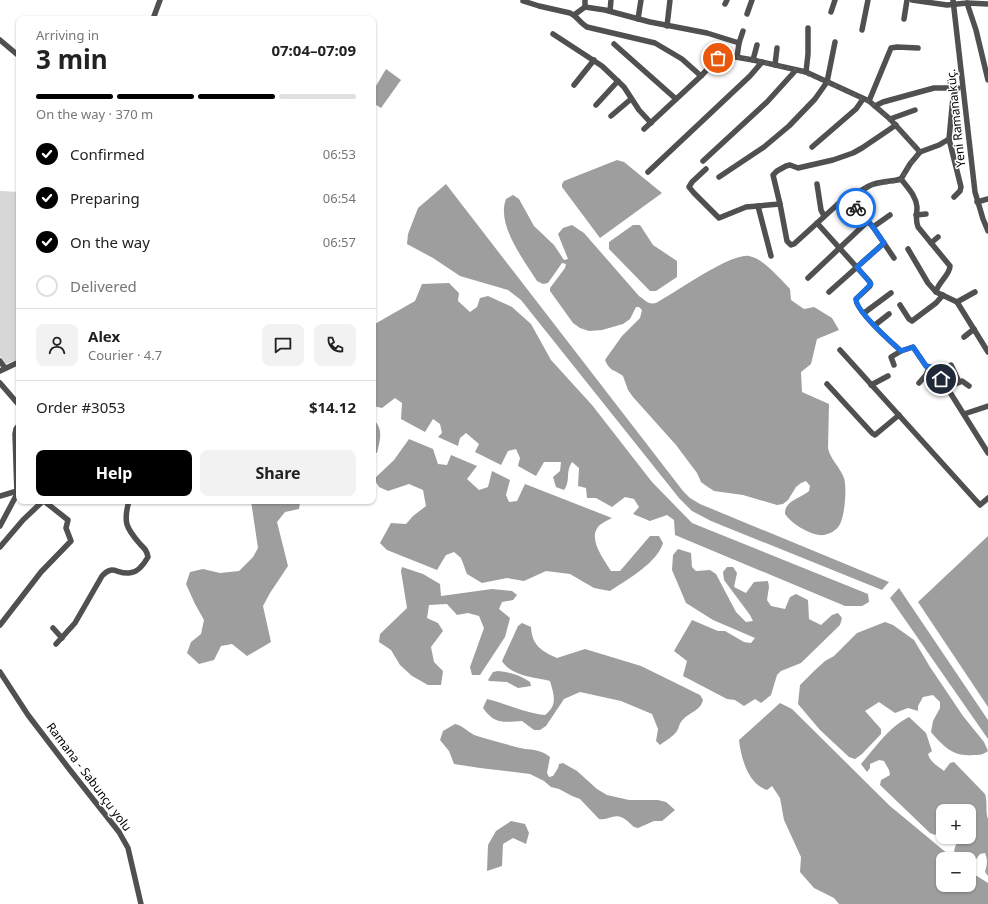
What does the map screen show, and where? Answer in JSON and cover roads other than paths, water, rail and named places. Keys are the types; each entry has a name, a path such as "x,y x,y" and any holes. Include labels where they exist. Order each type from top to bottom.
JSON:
{"street":[{"path":"154,16 160,0"},
{"path":"585,7 586,0"},
{"path":"610,11 611,0"},
{"path":"638,19 641,0"},
{"path":"667,26 670,0"},
{"path":"747,14 752,0"},
{"path":"830,12 835,0"},
{"path":"862,30 868,0"},
{"path":"904,19 906,0"},
{"path":"912,0 943,4 953,2 988,4"},
{"path":"523,1 570,13 587,27 655,43 682,59 701,76"},
{"name":"Yeni Ramana küç.","path":"953,2 964,88 973,179 977,202 988,231"},
{"path":"967,4 976,30 988,80"},
{"path":"574,15 585,7 610,11 667,26 707,33 739,43"},
{"path":"806,72 808,28"},
{"path":"737,57 743,31"},
{"path":"553,34 594,60 618,81 651,122"},
{"path":"0,40 16,53"},
{"path":"719,177 764,147 789,126 815,99 827,82 835,42"},
{"path":"614,44 676,99"},
{"path":"753,60 757,45"},
{"path":"775,65 777,48"},
{"path":"869,101 891,48 918,48"},
{"path":"644,129 701,76 720,56 724,55 806,72 869,101 890,119 920,152"},
{"path":"574,85 594,60"},
{"path":"648,172 750,76 762,62"},
{"path":"703,161 767,102 796,70"},
{"path":"596,105 618,81"},
{"path":"875,106 883,102 934,88 964,88"},
{"path":"954,197 961,188 949,139 953,97 956,89"},
{"path":"612,116 631,99"},
{"path":"812,147 856,109 863,99"},
{"path":"890,119 915,110"},
{"path":"896,126 862,148 846,156 798,168 790,165 786,166 773,175 788,244 794,244 824,216 847,198 873,184 901,180"},
{"path":"901,180 910,164 920,152 939,145 949,139"},
{"path":"706,169 689,186 718,218 738,210 780,204"},
{"path":"901,180 913,194 916,206 916,222 918,226 950,266 950,269 940,282 936,292"},
{"path":"817,184 821,210 824,216"},
{"path":"847,198 873,227 894,258"},
{"path":"977,202 988,199"},
{"path":"758,206 771,256"},
{"path":"916,215 926,214"},
{"path":"873,227 890,215"},
{"path":"808,278 868,221"},
{"path":"817,223 871,284 855,301 874,325 901,351"},
{"path":"931,243 938,237"},
{"path":"829,292 884,243"},
{"path":"908,249 928,283 936,292 957,302 988,352"},
{"path":"864,313 891,292"},
{"path":"957,302 975,292"},
{"path":"900,305 908,319 912,321 936,303 942,295"},
{"path":"874,325 890,314"},
{"path":"964,337 974,329"},
{"path":"894,365 891,357 901,351 913,347 926,366 936,370 988,453"},
{"path":"840,350 980,505 988,498"},
{"path":"0,361 3,369 16,363"},
{"path":"951,366 959,382"},
{"path":"919,383 926,375 929,368"},
{"path":"871,385 888,376"},
{"path":"947,388 963,381 969,386"},
{"path":"0,383 16,402"},
{"path":"827,384 875,435 899,415"},
{"path":"964,414 988,406"},
{"path":"16,429 16,464"},
{"path":"0,496 16,494"},
{"path":"0,526 16,496"},
{"path":"0,547 23,520 41,504"},
{"path":"0,625 31,584 71,541 66,528 68,520 48,504"},
{"path":"56,644 75,623 102,576 107,571 112,570 128,573 136,571 146,562 148,557 147,552 126,525 125,513 127,504"},
{"path":"53,628 62,638"},
{"name":"Ramana - Sabunçu yolu","path":"0,672 28,714 70,770 120,832 128,848 141,904"}]}
